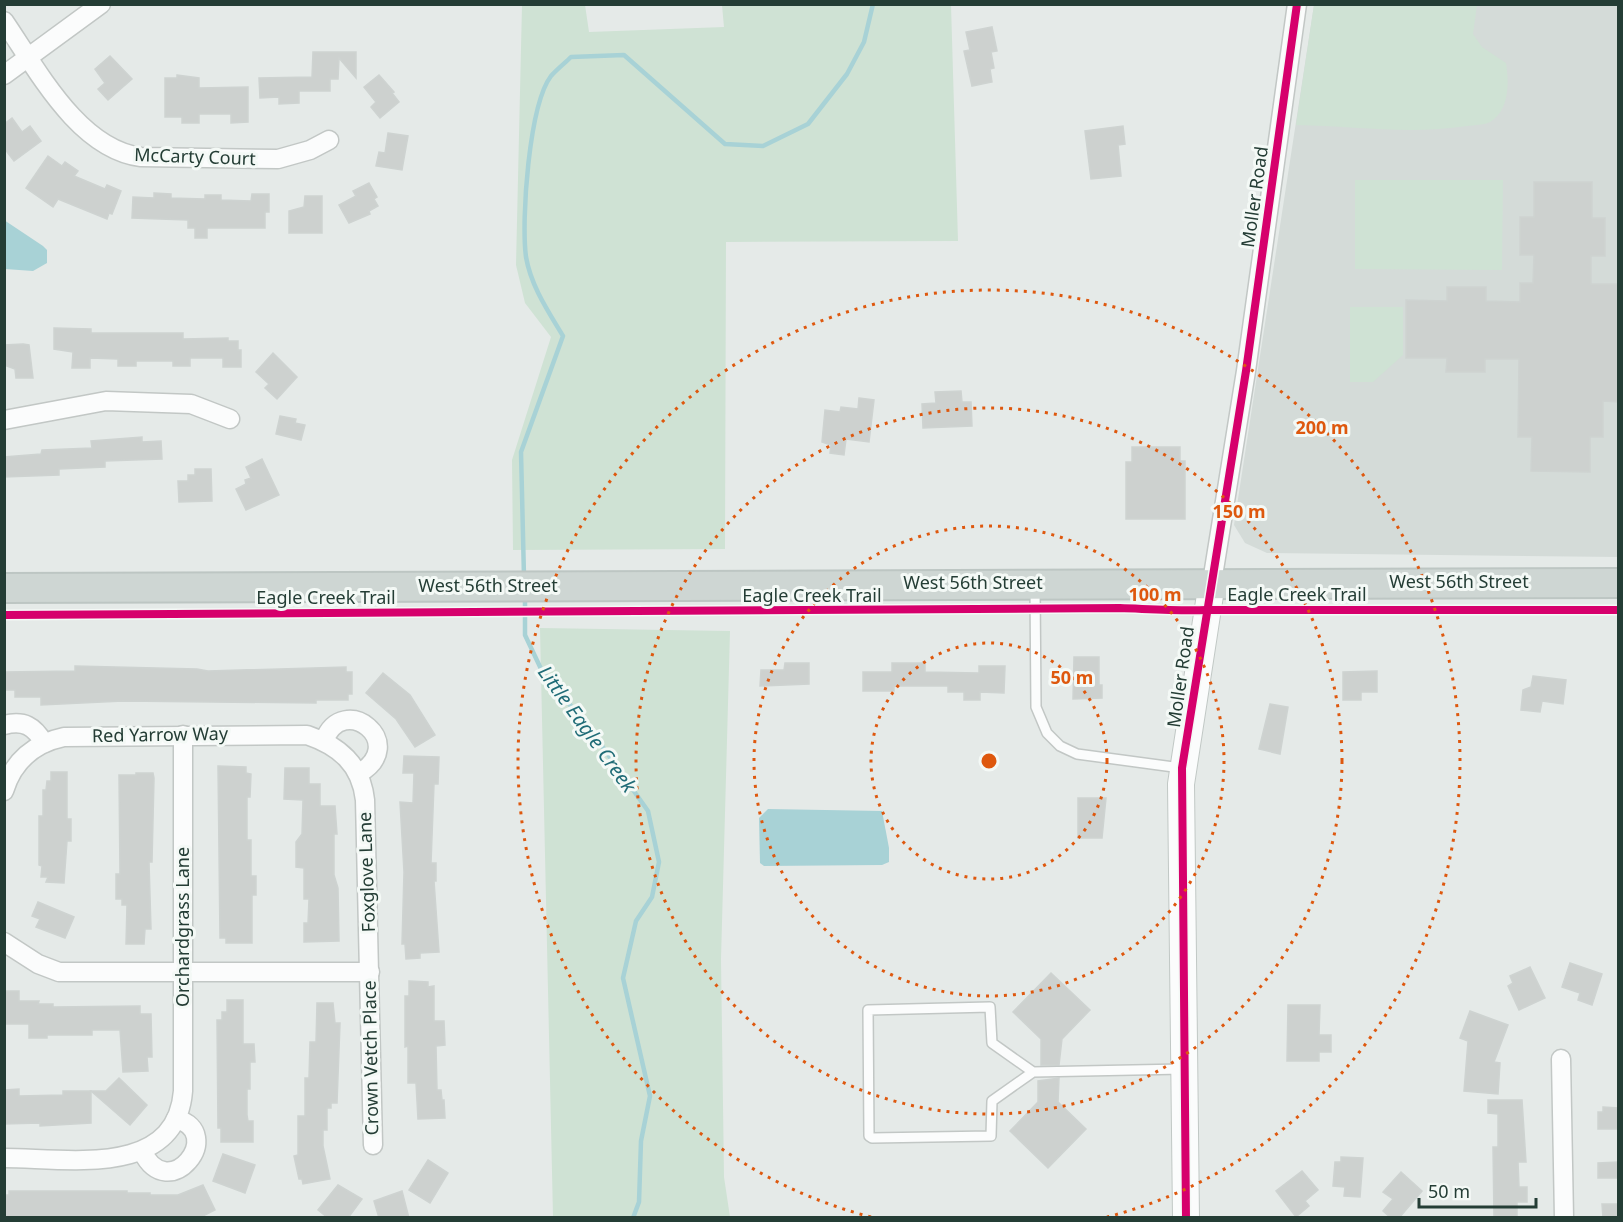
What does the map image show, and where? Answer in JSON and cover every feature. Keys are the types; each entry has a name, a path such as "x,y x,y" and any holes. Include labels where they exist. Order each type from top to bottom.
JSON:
{"main road":[{"name":"West 56th Street","path":"4,588 1212,582 1618,583"}],"street":[{"path":"4,75 101,4"},
{"name":"Moller Road","path":"1186,1218 1182,768 1246,371 1297,4"},
{"name":"McCarty Court","path":"4,21 85,130 96,140 128,155 272,159 310,150 329,140"},
{"path":"4,420 106,401 191,404 230,419"},
{"path":"324,741 333,726 345,720 358,720 372,730 378,747 375,758 358,774"},
{"path":"4,726 15,722 29,725 35,729 44,743"},
{"name":"Red Yarrow Way","path":"6,780 28,752 57,737 278,734"},
{"name":"Foxglove Lane","path":"278,734 307,735 324,741 342,752 358,774 365,800 370,972"},
{"name":"Orchardgrass Lane","path":"142,1151 163,1137 176,1119 183,1091 183,735"},
{"path":"4,942 38,964 59,972 370,972"},
{"name":"Crown Vetch Place","path":"370,972 373,1145"},
{"path":"1561,1059 1564,1218"},
{"path":"4,1158 112,1158 142,1151 150,1164 170,1171 183,1167 195,1153 194,1132 188,1124 176,1119"}],"lane":[{"path":"1034,583 1036,708 1047,732 1060,746 1077,754 1182,768"},
{"path":"1033,1072 992,1043 990,1007 868,1010 869,1136 872,1138 991,1136 992,1101 1033,1072 1183,1069"}],"shaded area":[{"path":"1314,5 1618,5 1618,557 1267,553 1245,543 1234,525"}],"green space":[{"path":"522,5 585,5 589,32 724,27 722,5 951,5 958,241 726,242 725,549 513,550 512,460 551,337 525,303 516,265"},
{"path":"1314,5 1477,5 1473,34 1482,47 1506,63 1508,87 1505,103 1497,117 1488,123 1446,129 1403,130 1296,125"},
{"path":"1355,180 1503,180 1502,270 1355,269"},
{"path":"1350,307 1403,307 1403,355 1373,382 1350,382"},
{"path":"540,628 730,631 721,959 724,1177 730,1217 553,1217"}],"water":[{"path":"4,220 47,250 47,263 33,271 5,269"},
{"path":"768,809 882,811 889,848 889,862 882,865 764,866 760,863 759,818"}],"building":[{"path":"992,27 997,51 991,52 994,68 990,69 992,82 972,86 964,51 970,50 966,32"},
{"path":"313,52 356,52 356,78 339,58 338,79 330,79 330,91 299,91 299,103 279,104 279,97 260,98 259,78 312,77"},
{"path":"110,56 132,79 108,100 98,89 105,83 95,69"},
{"path":"177,75 199,78 199,88 248,87 248,122 231,123 231,114 199,114 199,123 182,123 182,117 165,117 165,78 177,78"},
{"path":"379,75 394,92 392,93 399,102 380,118 371,107 376,102 364,87"},
{"path":"12,118 22,132 30,126 41,141 14,161 4,148 4,124"},
{"path":"1123,126 1125,144 1118,145 1121,176 1091,179 1085,131"},
{"path":"388,133 408,136 402,170 376,166 379,152 385,153"},
{"path":"48,156 62,166 65,162 78,171 74,176 105,189 107,185 121,191 112,214 109,213 107,219 58,199 53,207 26,188"},
{"path":"1534,182 1592,182 1592,218 1605,218 1605,256 1591,256 1591,284 1618,284 1618,402 1603,401 1603,437 1590,437 1590,472 1531,471 1532,437 1518,437 1519,359 1485,359 1485,372 1446,372 1447,358 1406,358 1406,300 1447,301 1447,287 1486,287 1486,301 1520,302 1520,283 1533,283 1534,255 1520,255 1520,217 1534,217"},
{"path":"369,183 377,197 374,199 378,206 369,211 370,214 349,223 339,205 356,196 353,191"},
{"path":"154,193 171,194 171,198 205,199 205,195 221,195 221,200 251,201 252,194 269,194 269,212 265,212 265,228 207,228 207,238 195,238 195,228 188,228 188,220 132,218 133,197 154,198"},
{"path":"305,196 322,196 322,233 289,233 289,211 304,207"},
{"path":"54,328 91,329 91,333 183,333 183,339 228,338 228,341 238,341 238,350 241,350 241,367 223,367 223,358 190,358 190,366 173,366 173,361 136,361 136,366 118,366 118,359 90,358 90,368 72,368 73,352 54,349"},
{"path":"4,345 29,345 33,378 16,378 15,369 4,365"},
{"path":"273,353 297,377 277,399 265,388 269,384 256,372"},
{"path":"961,391 962,402 971,402 972,426 923,428 922,404 936,403 935,392"},
{"path":"859,398 874,400 869,442 846,439 844,455 830,453 831,445 822,442 825,410 840,412 841,407 858,409"},
{"path":"280,416 296,419 295,423 305,425 301,440 276,434"},
{"path":"142,437 142,442 161,441 162,459 105,461 105,467 59,469 59,475 4,477 4,457 41,454 42,450 92,448 91,441"},
{"path":"1132,447 1180,447 1180,461 1185,461 1185,519 1126,519 1126,462 1132,462"},
{"path":"262,459 279,495 246,510 236,489 246,484 245,480 251,478 246,467"},
{"path":"195,469 211,469 212,501 179,502 178,481 188,481 188,475 195,475"},
{"path":"1074,657 1099,657 1099,685 1102,685 1102,698 1073,699"},
{"path":"785,663 809,663 809,684 760,686 761,670 784,670"},
{"path":"892,663 925,663 925,672 979,673 979,666 1005,666 1004,693 980,692 980,700 964,700 964,692 948,692 948,686 894,686 894,691 863,691 863,672 892,672"},
{"path":"75,666 208,671 346,667 346,672 352,672 352,694 348,694 348,700 316,700 316,703 123,701 41,705 41,697 15,697 15,690 4,690 4,672 75,671"},
{"path":"1377,671 1377,692 1361,692 1361,700 1343,700 1343,672"},
{"path":"383,673 410,695 435,735 415,747 396,719 366,693"},
{"path":"1533,676 1566,680 1563,704 1542,701 1540,712 1521,710 1523,690 1531,687"},
{"path":"1270,704 1288,707 1280,754 1259,749"},
{"path":"404,756 439,757 438,784 434,784 431,863 436,863 436,881 434,881 439,952 420,953 420,958 406,959 405,944 402,944 404,872 400,802 413,803 414,773 403,773"},
{"path":"218,766 246,767 246,773 251,774 250,797 247,797 247,840 251,840 251,876 256,876 256,895 252,895 252,943 226,943 226,938 220,938"},
{"path":"285,768 309,768 309,784 320,784 320,806 335,806 337,834 334,834 334,875 338,888 339,941 304,942 304,923 308,923 309,899 304,899 304,868 296,867 296,842 302,834 303,800 284,799"},
{"path":"51,772 67,772 67,819 71,819 71,841 67,841 64,883 46,882 48,877 41,877 42,866 39,865 39,816 43,816 43,790 46,790 47,781 51,781"},
{"path":"136,773 153,773 154,778 152,862 149,862 151,929 145,929 144,944 126,944 127,905 122,905 122,899 116,899 116,874 120,874 119,775 136,775"},
{"path":"1078,798 1106,798 1102,838 1078,838"},
{"path":"38,902 74,917 65,938 36,927 40,919 32,916"},
{"path":"1570,963 1602,974 1592,1005 1578,1000 1580,993 1562,987"},
{"path":"1530,967 1545,998 1519,1010 1508,986 1513,983 1510,976"},
{"path":"1051,973 1090,1010 1062,1039 1059,1065 1041,1065 1041,1039 1013,1012"},
{"path":"409,981 428,982 428,987 434,986 434,1021 444,1021 445,1045 436,1046 437,1090 441,1090 442,1100 444,1100 445,1118 418,1119 416,1083 408,1083 405,996 409,996"},
{"path":"4,991 19,991 19,1001 39,1001 38,1004 53,1004 53,1007 140,1006 140,1014 151,1014 152,1057 147,1057 148,1071 123,1072 120,1030 92,1030 92,1035 47,1035 47,1038 29,1038 29,1024 4,1024"},
{"path":"227,1000 243,1000 243,1044 254,1044 255,1062 250,1062 250,1089 247,1089 247,1115 248,1121 253,1121 253,1142 221,1142 221,1128 218,1128 217,1020 222,1020 222,1012 227,1012"},
{"path":"317,1003 333,1003 335,1023 340,1023 337,1103 331,1103 331,1108 327,1108 327,1130 323,1130 323,1146 330,1179 303,1184 302,1179 299,1179 294,1156 298,1155 298,1116 305,1116 305,1078 309,1078 310,1042 316,1042"},
{"path":"1288,1005 1320,1005 1319,1035 1331,1035 1331,1052 1319,1052 1319,1061 1287,1061"},
{"path":"1470,1011 1508,1025 1494,1062 1500,1063 1498,1094 1464,1091 1468,1041 1460,1038"},
{"path":"119,1078 147,1105 130,1125 91,1091 106,1091"},
{"path":"1059,1078 1058,1102 1086,1129 1048,1168 1010,1131 1038,1102 1038,1081"},
{"path":"19,1089 19,1096 63,1095 63,1091 91,1091 91,1123 40,1126 40,1123 4,1124 4,1090"},
{"path":"1488,1100 1522,1100 1526,1162 1518,1162 1519,1187 1527,1187 1527,1202 1517,1202 1517,1218 1494,1218 1493,1147 1498,1147 1498,1114 1488,1113"},
{"path":"1603,1107 1618,1108 1618,1129 1598,1129 1598,1112 1603,1112"},
{"path":"223,1154 255,1165 245,1193 213,1181"},
{"path":"1341,1157 1363,1158 1360,1197 1344,1196 1345,1187 1333,1186 1335,1162 1341,1162"},
{"path":"428,1160 448,1173 430,1203 409,1190"},
{"path":"1618,1162 1618,1178 1598,1178 1598,1163"},
{"path":"1302,1171 1318,1190 1305,1201 1309,1206 1296,1217 1276,1191"},
{"path":"1401,1172 1422,1191 1399,1218 1391,1218 1383,1211 1393,1199 1383,1192"},
{"path":"203,1185 215,1210 199,1218 4,1218 4,1195 9,1195 9,1191 127,1191 127,1193 150,1193 150,1195 178,1195"},
{"path":"338,1185 362,1199 348,1218 328,1218 318,1210"},
{"path":"402,1191 409,1218 379,1218 374,1201"},
{"path":"1602,1204 1618,1204 1618,1218 1603,1218"}],"waterway":[{"name":"Little Eagle Creek","path":"524,577 521,452 563,336 541,298 528,268 525,240 526,191 532,136 543,91 551,76 571,57 624,55 725,144 763,146 808,124 847,74 864,42 873,4"},
{"name":"Little Eagle Creek","path":"525,595 525,635 542,671 590,729 648,811 659,862 652,897 636,921 623,978 650,1096 641,1141 639,1202 633,1218"}],"cycle path":[{"path":"1186,1218 1182,768 1246,371 1297,4"},
{"name":"Eagle Creek Trail","path":"4,615 1120,608 1618,610"}]}
